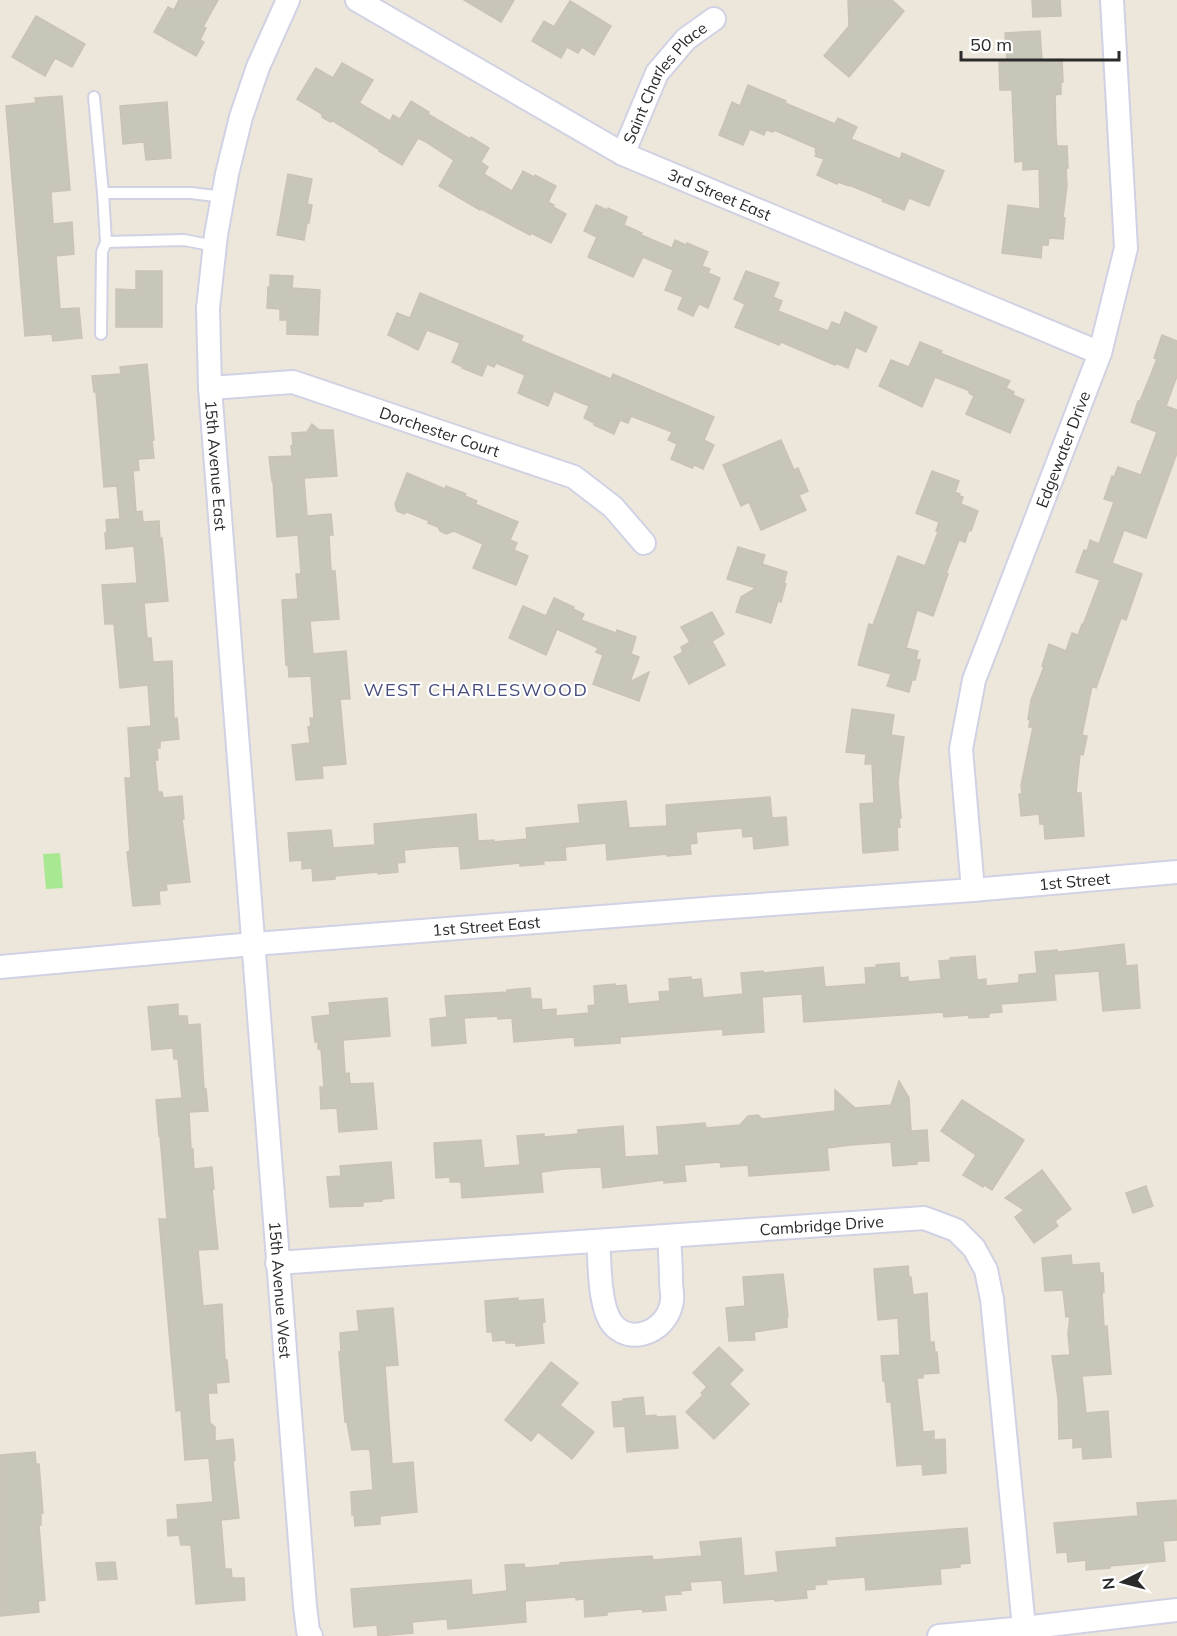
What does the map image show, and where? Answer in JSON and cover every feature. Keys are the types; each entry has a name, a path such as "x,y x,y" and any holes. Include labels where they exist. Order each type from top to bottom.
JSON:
{"street":[{"name":"15th Avenue East","path":"253,944 210,388 208,308 223,197 241,117 258,66 288,0"},
{"name":"3rd Street East","path":"357,0 623,154 1100,353"},
{"name":"Edgewater Drive","path":"973,890 961,749 974,680 1100,353 1126,248 1112,0"},
{"name":"Saint Charles Place","path":"623,154 657,73 686,39 714,19"},
{"name":"Dorchester Court","path":"210,388 292,382 574,477 613,507 644,543"},
{"name":"1st Street","path":"973,890 1177,872"},
{"name":"1st Street East","path":"0,967 253,944 973,890"},
{"name":"15th Avenue West","path":"253,944 305,1606 308,1631 311,1636"},
{"name":"Cambridge Drive","path":"277,1263 924,1218 956,1230 974,1248 986,1270 992,1299 1024,1628"},
{"path":"598,1240 603,1299 607,1316 616,1329 632,1335 652,1332 666,1320 672,1301 669,1236"},
{"path":"939,1636 1177,1610"}],"lane":[{"path":"94,97 106,242 102,252 101,334"},
{"path":"103,193 191,193 223,197"},
{"path":"106,242 184,240 215,246"}],"green space":[{"path":"60,853 63,888 46,889 43,854"}],"building":[{"path":"179,0 218,0 203,27 206,28 200,40 204,42 196,56 154,32 168,7 174,10"},
{"path":"464,0 514,0 501,22"},
{"path":"848,0 892,0 904,11 849,77 824,56 849,26"},
{"path":"1032,0 1060,0 1061,16 1033,17"},
{"path":"570,1 611,26 594,55 582,47 578,53 567,47 561,58 532,41 544,21 554,27"},
{"path":"36,16 85,44 72,67 55,58 45,76 12,57"},
{"path":"1040,31 1042,60 1062,59 1061,94 1055,95 1056,136 1057,146 1067,146 1068,168 1066,168 1063,239 1049,238 1048,245 1042,245 1041,258 1002,253 1008,205 1040,209 1039,169 1023,170 1023,161 1015,162 1012,90 1000,90 999,62 1007,62 1005,33"},
{"path":"342,63 373,80 359,103 390,121 393,115 400,119 411,101 429,112 428,114 489,148 481,162 488,167 484,174 512,191 523,171 556,186 548,202 566,214 551,243 480,210 439,186 454,160 426,142 418,138 402,165 333,121 330,122 322,117 322,114 297,99 316,68 333,78"},
{"path":"748,85 835,124 838,118 857,127 851,139 900,159 902,153 944,171 929,206 909,198 904,210 849,185 838,182 837,184 817,175 824,159 815,156 816,148 774,130 773,132 766,130 764,135 750,129 743,145 719,135 732,102 740,106"},
{"path":"62,96 70,190 51,192 53,224 72,222 74,254 56,256 60,309 79,308 82,338 53,341 52,334 25,336 6,106 36,103 35,98"},
{"path":"167,102 171,158 146,160 144,142 123,144 120,106"},
{"path":"288,174 312,179 307,204 312,205 304,240 277,235"},
{"path":"596,205 627,217 624,225 642,233 641,235 672,248 675,240 708,252 702,266 710,269 708,273 720,278 708,308 699,304 693,316 678,309 683,297 665,290 673,270 643,257 633,277 588,257 597,237 584,231"},
{"path":"136,271 162,271 162,327 116,327 116,289 136,290"},
{"path":"746,271 779,283 773,297 782,301 778,311 828,331 832,322 840,325 845,312 877,327 866,352 856,347 848,368 835,363 835,365 781,342 779,345 735,327 745,304 734,299"},
{"path":"270,275 293,276 292,288 320,290 318,335 287,334 287,320 280,320 280,309 267,308"},
{"path":"420,293 523,336 521,341 611,379 613,374 714,417 704,440 714,445 703,469 694,465 692,468 671,459 677,444 668,440 672,432 631,416 628,423 620,420 614,434 584,418 589,406 554,391 548,406 518,393 525,375 496,363 494,367 487,364 482,376 462,368 452,362 460,343 427,330 418,350 388,335 397,313 410,318"},
{"path":"1162,335 1177,341 1177,376 1166,406 1177,410 1177,453 1146,538 1124,530 1112,563 1142,574 1126,620 1121,618 1096,688 1092,686 1082,735 1087,736 1083,755 1080,754 1076,793 1081,793 1084,836 1045,839 1044,824 1040,824 1039,814 1021,816 1019,794 1022,794 1021,785 1033,727 1029,727 1030,720 1028,719 1031,700 1044,667 1042,666 1049,644 1066,651 1072,633 1078,635 1083,625 1100,580 1076,572 1090,540 1099,544 1114,502 1104,499 1112,476 1114,477 1118,467 1141,475 1157,432 1131,422 1157,359 1154,358"},
{"path":"920,342 942,351 940,353 1010,381 1006,388 1014,392 1013,395 1024,400 1010,433 966,414 974,396 969,393 970,391 935,377 922,407 879,386 891,360 909,367"},
{"path":"147,364 154,458 138,459 139,470 133,471 136,512 142,511 143,522 159,521 168,601 144,603 147,638 151,638 153,662 172,661 174,719 177,718 179,739 160,741 160,748 157,748 158,760 155,760 158,792 162,792 163,798 182,796 184,819 182,819 190,882 166,884 167,890 159,891 160,904 133,906 127,852 130,851 125,778 131,778 128,728 151,726 148,685 120,688 114,624 105,624 102,585 137,583 134,546 106,549 106,520 120,519 117,486 104,487 96,392 94,392 92,376 121,374 120,367"},
{"path":"312,424 319,430 333,430 337,476 304,478 307,516 331,514 333,535 329,535 331,571 335,571 339,619 310,621 313,654 346,651 350,699 340,699 346,764 322,766 323,778 296,780 292,745 310,743 308,727 311,726 310,718 314,718 311,676 289,677 288,665 286,665 282,600 298,599 296,574 301,574 298,535 277,537 269,457 292,456 292,433 307,432"},
{"path":"781,440 794,470 798,468 808,491 799,495 806,510 761,530 749,502 741,506 723,465"},
{"path":"932,471 959,481 955,492 963,497 961,504 978,511 965,542 959,540 933,616 917,610 906,648 918,651 916,659 920,660 909,692 887,686 891,674 858,665 869,624 873,625 898,556 925,566 938,532 936,531 939,522 916,513"},
{"path":"407,473 445,489 446,486 466,494 465,496 477,501 475,504 518,522 510,540 517,543 514,550 528,556 516,585 473,568 483,544 454,531 446,534 438,527 428,523 429,521 407,512 404,514 397,511 395,504"},
{"path":"738,547 765,555 762,564 787,572 781,602 778,601 771,623 736,612 741,597 756,588 727,579"},
{"path":"554,598 584,614 581,620 616,633 617,630 636,637 631,654 639,657 630,682 649,672 639,701 593,684 603,655 596,652 598,648 557,629 546,655 509,638 523,606 546,616"},
{"path":"712,612 724,634 712,641 725,665 689,684 674,657 683,652 681,647 690,642 681,627"},
{"path":"852,709 894,715 891,735 904,737 898,782 901,818 899,818 900,827 897,827 898,850 863,853 860,804 874,803 872,764 865,764 866,754 846,752"},
{"path":"770,797 772,818 786,817 788,845 754,849 753,836 743,837 742,828 696,832 697,843 690,844 691,854 607,860 606,843 565,847 566,860 543,861 544,864 520,866 520,863 461,869 459,846 438,847 404,850 405,862 397,863 398,872 335,876 335,879 313,881 312,868 302,869 302,860 290,861 288,833 331,830 333,848 375,845 374,824 476,814 478,841 494,840 494,842 527,839 526,828 580,823 578,805 626,801 629,828 667,826 666,805"},
{"path":"1124,944 1126,966 1137,965 1140,1008 1103,1011 1099,971 1054,974 1056,1000 1001,1004 1002,1012 989,1013 989,1017 969,1018 969,1015 944,1017 943,1012 804,1022 802,994 762,997 764,1032 723,1035 723,1029 620,1037 620,1043 575,1046 574,1037 514,1042 512,1018 498,1019 498,1016 464,1018 466,1043 432,1046 430,1019 447,1017 445,996 507,992 507,990 530,988 531,999 541,999 542,1010 556,1009 556,1016 589,1013 588,1006 595,1005 594,986 626,985 628,1004 660,1001 659,992 670,991 669,979 691,977 691,980 701,979 703,998 743,994 741,973 823,967 825,987 866,984 865,968 899,963 900,978 908,977 908,982 941,979 939,961 975,956 977,980 986,979 986,986 1019,983 1019,975 1037,973 1035,952 1057,950 1058,952"},
{"path":"387,998 390,1036 343,1040 345,1074 349,1073 350,1084 373,1083 377,1129 339,1132 337,1108 321,1109 320,1087 324,1087 321,1049 318,1049 318,1041 315,1042 312,1017 330,1015 329,1003"},
{"path":"178,1004 178,1016 187,1016 188,1025 200,1024 204,1089 206,1089 208,1111 189,1112 191,1149 193,1149 194,1169 212,1167 218,1249 198,1250 203,1306 222,1304 225,1360 227,1360 229,1382 216,1383 217,1393 208,1393 210,1423 215,1427 215,1441 233,1439 239,1518 221,1520 225,1569 231,1569 232,1578 244,1578 245,1600 196,1604 191,1545 181,1545 179,1535 168,1536 167,1520 178,1519 177,1505 213,1502 209,1458 185,1460 181,1410 176,1411 159,1219 167,1219 156,1100 182,1098 178,1059 174,1059 173,1048 152,1050 148,1007"},
{"path":"899,1081 909,1098 911,1131 927,1130 929,1161 893,1166 891,1142 851,1145 827,1148 829,1170 749,1176 748,1165 721,1167 720,1162 684,1165 686,1181 664,1183 664,1180 603,1188 601,1167 564,1169 541,1172 543,1192 462,1198 461,1182 450,1182 450,1177 436,1178 434,1143 481,1140 484,1168 520,1165 517,1136 544,1134 544,1137 578,1134 578,1130 623,1126 625,1157 659,1155 657,1127 705,1123 706,1128 740,1125 748,1116 758,1115 762,1119 835,1111 835,1090 855,1108 891,1105"},
{"path":"962,1100 1024,1140 992,1190 963,1175 976,1155 941,1131"},
{"path":"391,1162 394,1198 363,1202 363,1206 330,1207 327,1177 341,1176 340,1166"},
{"path":"1042,1170 1071,1209 1055,1221 1058,1226 1034,1243 1015,1217 1024,1210 1005,1198"},
{"path":"1146,1186 1153,1206 1133,1213 1126,1193"},
{"path":"1071,1255 1072,1265 1099,1263 1100,1273 1103,1273 1104,1327 1107,1326 1111,1374 1082,1376 1086,1413 1108,1411 1111,1457 1083,1459 1082,1447 1073,1448 1073,1438 1059,1439 1058,1399 1052,1356 1070,1355 1068,1333 1070,1316 1066,1317 1063,1290 1045,1291 1042,1258"},
{"path":"908,1266 913,1295 927,1293 930,1342 934,1342 935,1352 937,1352 939,1373 923,1374 923,1378 917,1378 923,1432 934,1431 934,1440 945,1439 946,1473 923,1475 922,1464 897,1466 891,1402 887,1402 881,1356 900,1355 898,1318 878,1320 874,1269"},
{"path":"783,1274 788,1316 787,1327 754,1332 755,1340 729,1341 726,1308 745,1306 743,1277"},
{"path":"518,1298 518,1301 543,1299 544,1343 516,1346 516,1343 506,1343 506,1340 493,1341 492,1332 487,1332 485,1301"},
{"path":"393,1308 398,1365 385,1366 392,1464 413,1462 417,1512 380,1516 380,1524 355,1526 351,1492 373,1490 370,1451 368,1449 352,1450 347,1422 345,1422 339,1352 341,1352 340,1333 359,1331 357,1311"},
{"path":"719,1347 743,1370 729,1384 749,1404 714,1439 686,1412 703,1395 701,1393 707,1387 693,1373"},
{"path":"551,1362 578,1383 560,1405 594,1432 572,1459 538,1432 531,1441 505,1420"},
{"path":"643,1397 645,1416 675,1416 678,1448 627,1452 625,1426 614,1427 612,1402"},
{"path":"35,1452 36,1464 39,1464 43,1513 41,1513 41,1525 39,1525 45,1600 38,1601 39,1612 0,1616 0,1455"},
{"path":"1176,1500 1177,1540 1163,1541 1165,1561 1086,1570 1086,1560 1068,1562 1067,1552 1057,1553 1054,1523 1138,1516 1137,1503"},
{"path":"967,1528 970,1563 960,1564 960,1567 940,1569 941,1584 866,1590 865,1577 826,1580 827,1584 815,1585 815,1589 806,1590 807,1598 724,1603 722,1580 690,1582 691,1590 680,1591 681,1594 664,1595 666,1610 643,1612 642,1609 607,1612 607,1615 585,1617 584,1599 576,1600 576,1597 525,1601 526,1622 448,1629 447,1619 412,1622 413,1633 378,1636 377,1625 354,1627 351,1589 471,1580 472,1595 507,1591 505,1565 524,1564 525,1568 652,1556 653,1560 702,1556 700,1542 741,1538 744,1576 778,1572 776,1552 837,1547 836,1538"},
{"path":"115,1562 117,1579 98,1580 96,1563"}],"district":[{"name":"WEST CHARLESWOOD","path":"476,689"}]}
